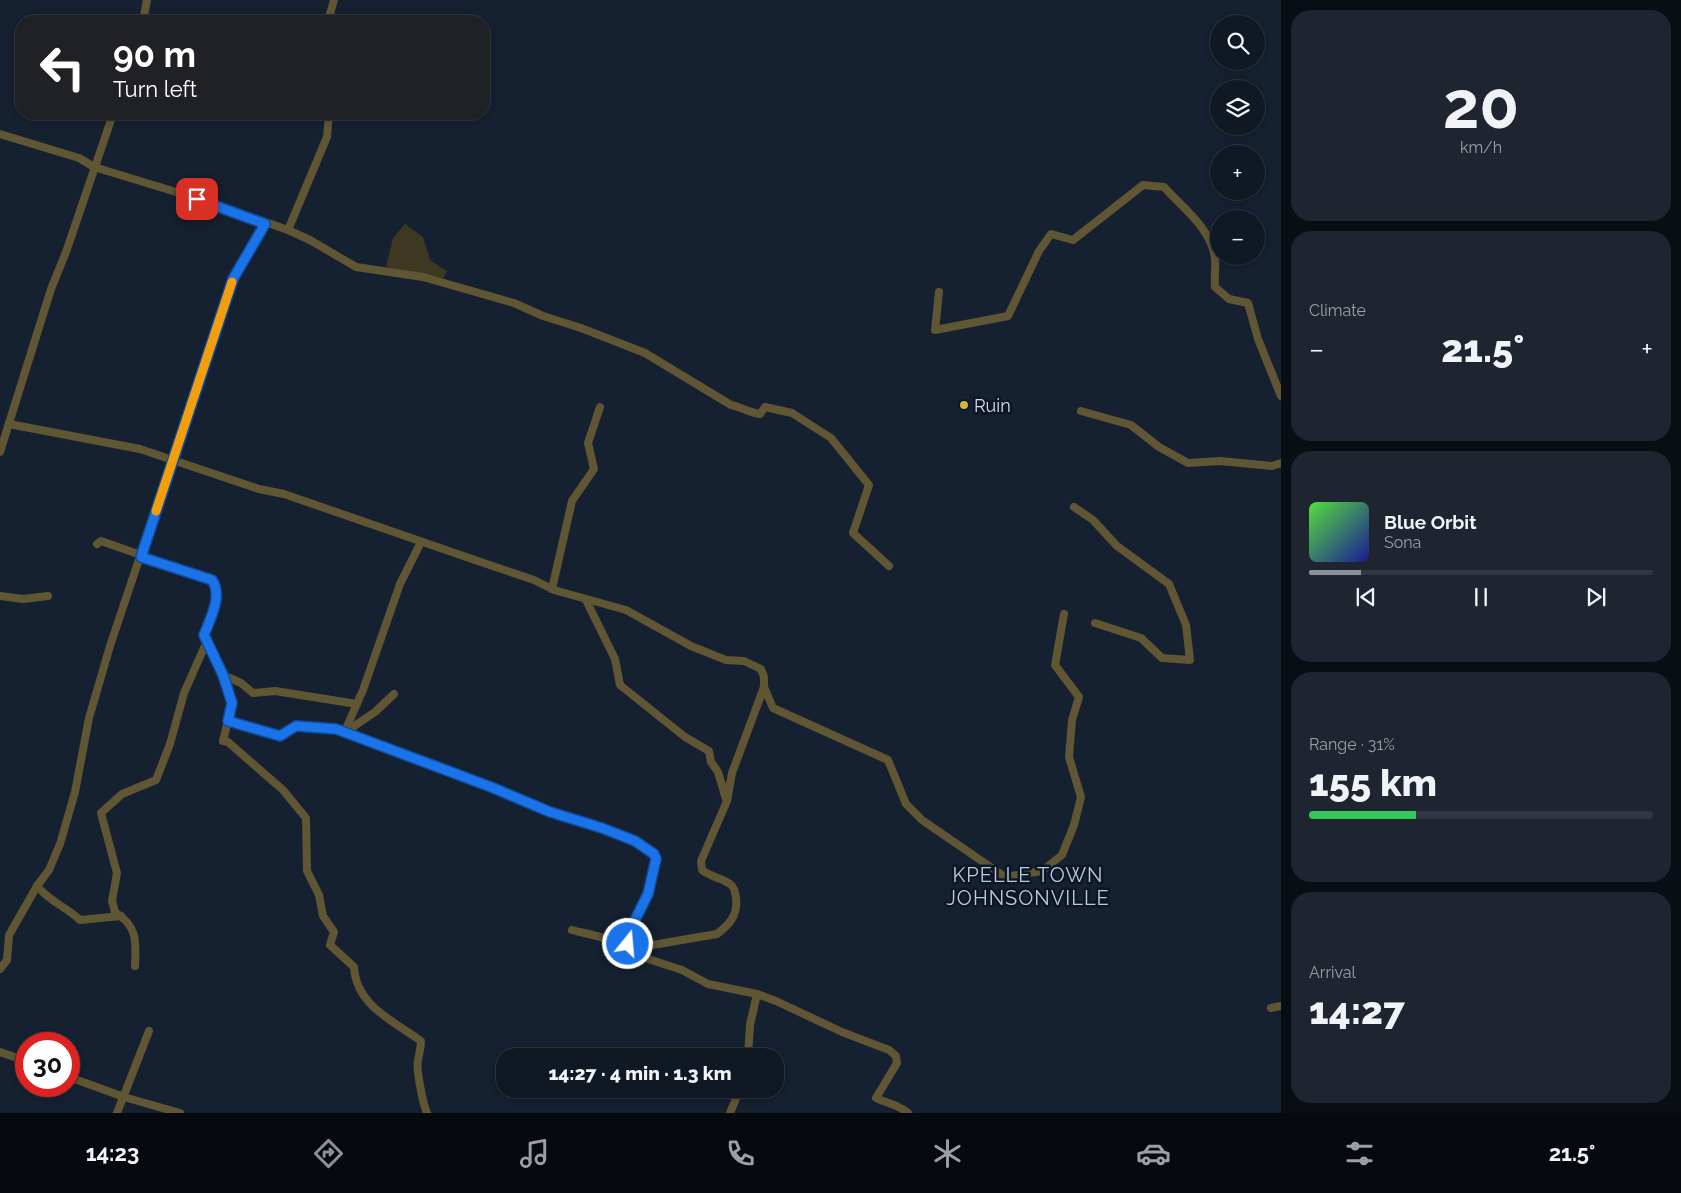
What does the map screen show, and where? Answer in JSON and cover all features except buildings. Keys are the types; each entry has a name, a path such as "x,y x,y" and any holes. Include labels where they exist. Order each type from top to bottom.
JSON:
{"street":[{"path":"144,15 147,0"},
{"path":"330,15 334,0"},
{"path":"0,452 51,289 66,252 111,120"},
{"path":"288,230 327,137 328,120"},
{"path":"0,134 79,158 94,166 209,202 265,224 288,230 310,240 356,267 423,277 514,303 644,353 731,405 746,408 760,414 765,407 785,411 809,422 831,438 869,485 853,533 889,566"},
{"path":"939,292 935,330 1008,316 1039,250 1050,234 1073,240 1143,185 1164,187 1185,211 1194,217 1211,243 1215,261 1215,287 1229,299 1248,303 1258,339 1281,396"},
{"path":"0,969 7,960 9,936 37,886 49,870 60,844 75,792 92,709 110,646 233,279 265,224"},
{"path":"552,589 572,501 594,469 588,444 600,407"},
{"path":"1081,411 1131,425 1159,447 1188,463 1220,461 1272,466 1281,463"},
{"path":"9,424 140,449 259,489 284,494 534,580 552,589 626,610 691,646 726,660 744,661 761,669 764,677 764,687 732,773 727,801 701,861 702,870 711,877 729,883 734,889 737,911 729,925 717,934 675,943 629,949 599,937 572,930"},
{"path":"1074,507 1093,520 1117,546 1169,584 1186,625 1190,660 1162,658 1141,638 1094,623"},
{"path":"97,544 101,541 141,557 212,580 217,586 214,609 204,635 223,675 232,703 223,740 228,742 283,790 306,818 307,871 319,895 324,916 334,932 330,945 354,967 355,982 368,1004 421,1041 418,1078 423,1094 423,1104 427,1113"},
{"path":"344,733 357,704 400,584 421,542"},
{"path":"0,596 23,599 48,596"},
{"path":"586,600 615,659 620,686 685,737 709,751 710,762 718,772 727,801"},
{"path":"764,687 773,708 888,760 906,804 922,820 1005,877 1042,871 1062,855 1074,825 1081,797 1069,757 1072,720 1078,697 1055,664 1064,614"},
{"path":"135,966 137,938 126,919 114,912 112,901 117,873 101,813 122,794 156,780 170,744 184,692 207,641"},
{"path":"223,675 241,683 253,693 275,692 357,704"},
{"path":"344,733 375,712 394,694"},
{"path":"228,721 280,736 296,726 336,729 491,787 550,812 602,828 648,849 654,854 656,859 648,894 630,936 629,949 633,954 682,970 708,984 757,994 842,1032 889,1050 896,1056 896,1063 876,1098 888,1105 903,1108 908,1113"},
{"path":"37,886 47,898 58,906 67,908 80,920 121,916"},
{"path":"749,1048 750,1025 757,994"},
{"path":"1271,1008 1281,1006"},
{"path":"117,1113 149,1031"},
{"path":"0,1052 15,1057"},
{"path":"80,1081 124,1097 180,1113"},
{"path":"730,1113 736,1098"}],"shaded area":[{"path":"405,224 423,237 430,260 447,271 441,282 424,275 386,267 393,238"}],"slow traffic":[{"path":"156,511 232,282"}],"place":[{"name":"Ruin","path":"964,405"}],"district":[{"name":"KPELLE TOWN JOHNSONVILLE","path":"1028,886"}],"route":[{"path":"197,199 265,224 233,279 141,557 212,580 217,586 214,609 204,635 223,675 232,703 228,721 280,736 296,726 336,729 491,787 550,812 602,828 635,841 654,854 656,859 648,894 635,920 628,944"}]}
